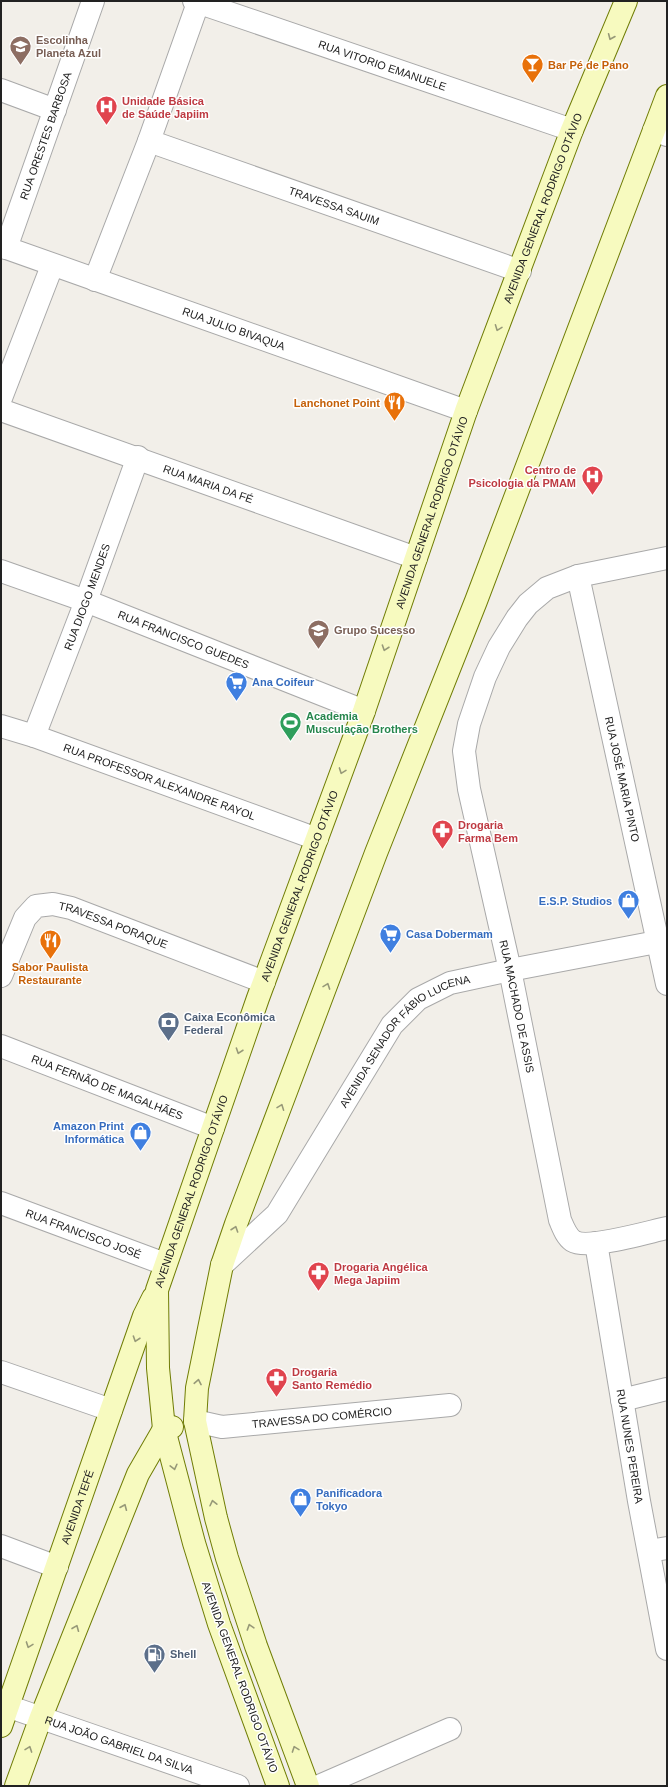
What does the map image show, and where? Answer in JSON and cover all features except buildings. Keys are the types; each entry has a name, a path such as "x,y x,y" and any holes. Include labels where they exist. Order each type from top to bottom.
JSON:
{"main road":[{"name":"AVENIDA GENERAL RODRIGO OTÁVIO","path":"278,1786 219,1624 194,1543 164,1429 158,1361 157,1290 264,982 364,711 466,411 572,130 626,1"},
{"path":"308,1786 256,1646 227,1558 214,1510 195,1421 197,1388 222,1266 236,1224 376,853 660,132 667,96"},
{"name":"AVENIDA TEFÉ","path":"3,1712 57,1567 144,1316 157,1290"},
{"path":"16,1786 41,1718 138,1474 164,1429 195,1421"}],"street":[{"name":"RUA ORESTES BARBOSA","path":"4,247 55,110 93,1"},
{"path":"95,280 148,142 196,2"},
{"name":"RUA VITORIO EMANUELE","path":"196,2 572,130"},
{"path":"1,90 55,110"},
{"name":"TRAVESSA SAUIM","path":"148,142 520,271"},
{"name":"RUA JULIO BIVAQUA","path":"4,247 52,266 466,411"},
{"path":"1,398 52,266"},
{"name":"RUA MARIA DA FÉ","path":"1,410 138,457 416,558"},
{"name":"RUA DIOGO MENDES","path":"34,736 86,601 138,457"},
{"name":"RUA MACHADO DE ASSIS","path":"596,1243 580,1244 572,1240 566,1233 560,1220 510,970 469,789 464,750 469,724 485,677 498,647 528,604 547,588 578,576 667,558"},
{"name":"RUA FRANCISCO GUEDES","path":"1,571 86,601 364,711"},
{"name":"RUA JOSÉ MARIA PINTO","path":"578,576 663,941 667,984"},
{"name":"RUA PROFESSOR ALEXANDRE RAYOL","path":"1,726 34,736 316,839"},
{"name":"TRAVESSA PORAQUE","path":"1,976 25,918 36,906 53,904 71,908 264,982"},
{"name":"AVENIDA SENADOR FÁBIO LUCENA","path":"222,1266 277,1214 392,1025 418,999 450,983 663,941"},
{"name":"RUA FERNÃO DE MAGALHÃES","path":"1,1046 213,1128"},
{"name":"RUA FRANCISCO JOSÉ","path":"1,1203 165,1264"},
{"path":"596,1243 667,1228"},
{"name":"RUA NUNES PEREIRA","path":"596,1243 622,1400 658,1550 667,1649"},
{"path":"1,1372 112,1410"},
{"path":"622,1400 667,1389"},
{"name":"TRAVESSA DO COMÉRCIO","path":"195,1421 222,1427 450,1405"},
{"path":"1,1546 57,1567"},
{"name":"RUA JOÃO GABRIEL DA SILVA","path":"3,1712 41,1718 238,1786"},
{"path":"319,1786 349,1780 450,1729"}],"place":[{"name":"Escolinha Planeta Azul","path":"20,66"},
{"name":"Bar Pé de Pano","path":"532,84"},
{"name":"Unidade Básica de Saúde Japiim","path":"106,126"},
{"name":"Lanchonet Point","path":"395,422"},
{"name":"Centro de Psicologia da PMAM","path":"592,496"},
{"name":"Grupo Sucesso","path":"319,650"},
{"name":"Ana Coifeur","path":"236,702"},
{"name":"Academia Musculação Brothers","path":"291,742"},
{"name":"Drogaria Farma Bem","path":"443,850"},
{"name":"E.S.P. Studios","path":"628,920"},
{"name":"Casa Dobermam","path":"391,954"},
{"name":"Sabor Paulista Restaurante","path":"50,960"},
{"name":"Caixa Econômica Federal","path":"169,1042"},
{"name":"Amazon Print Informática","path":"140,1152"},
{"name":"Drogaria Angélica Mega Japiim","path":"319,1292"},
{"name":"Drogaria Santo Remédio","path":"277,1398"},
{"name":"Panificadora Tokyo","path":"301,1518"},
{"name":"Shell","path":"154,1674"}]}
